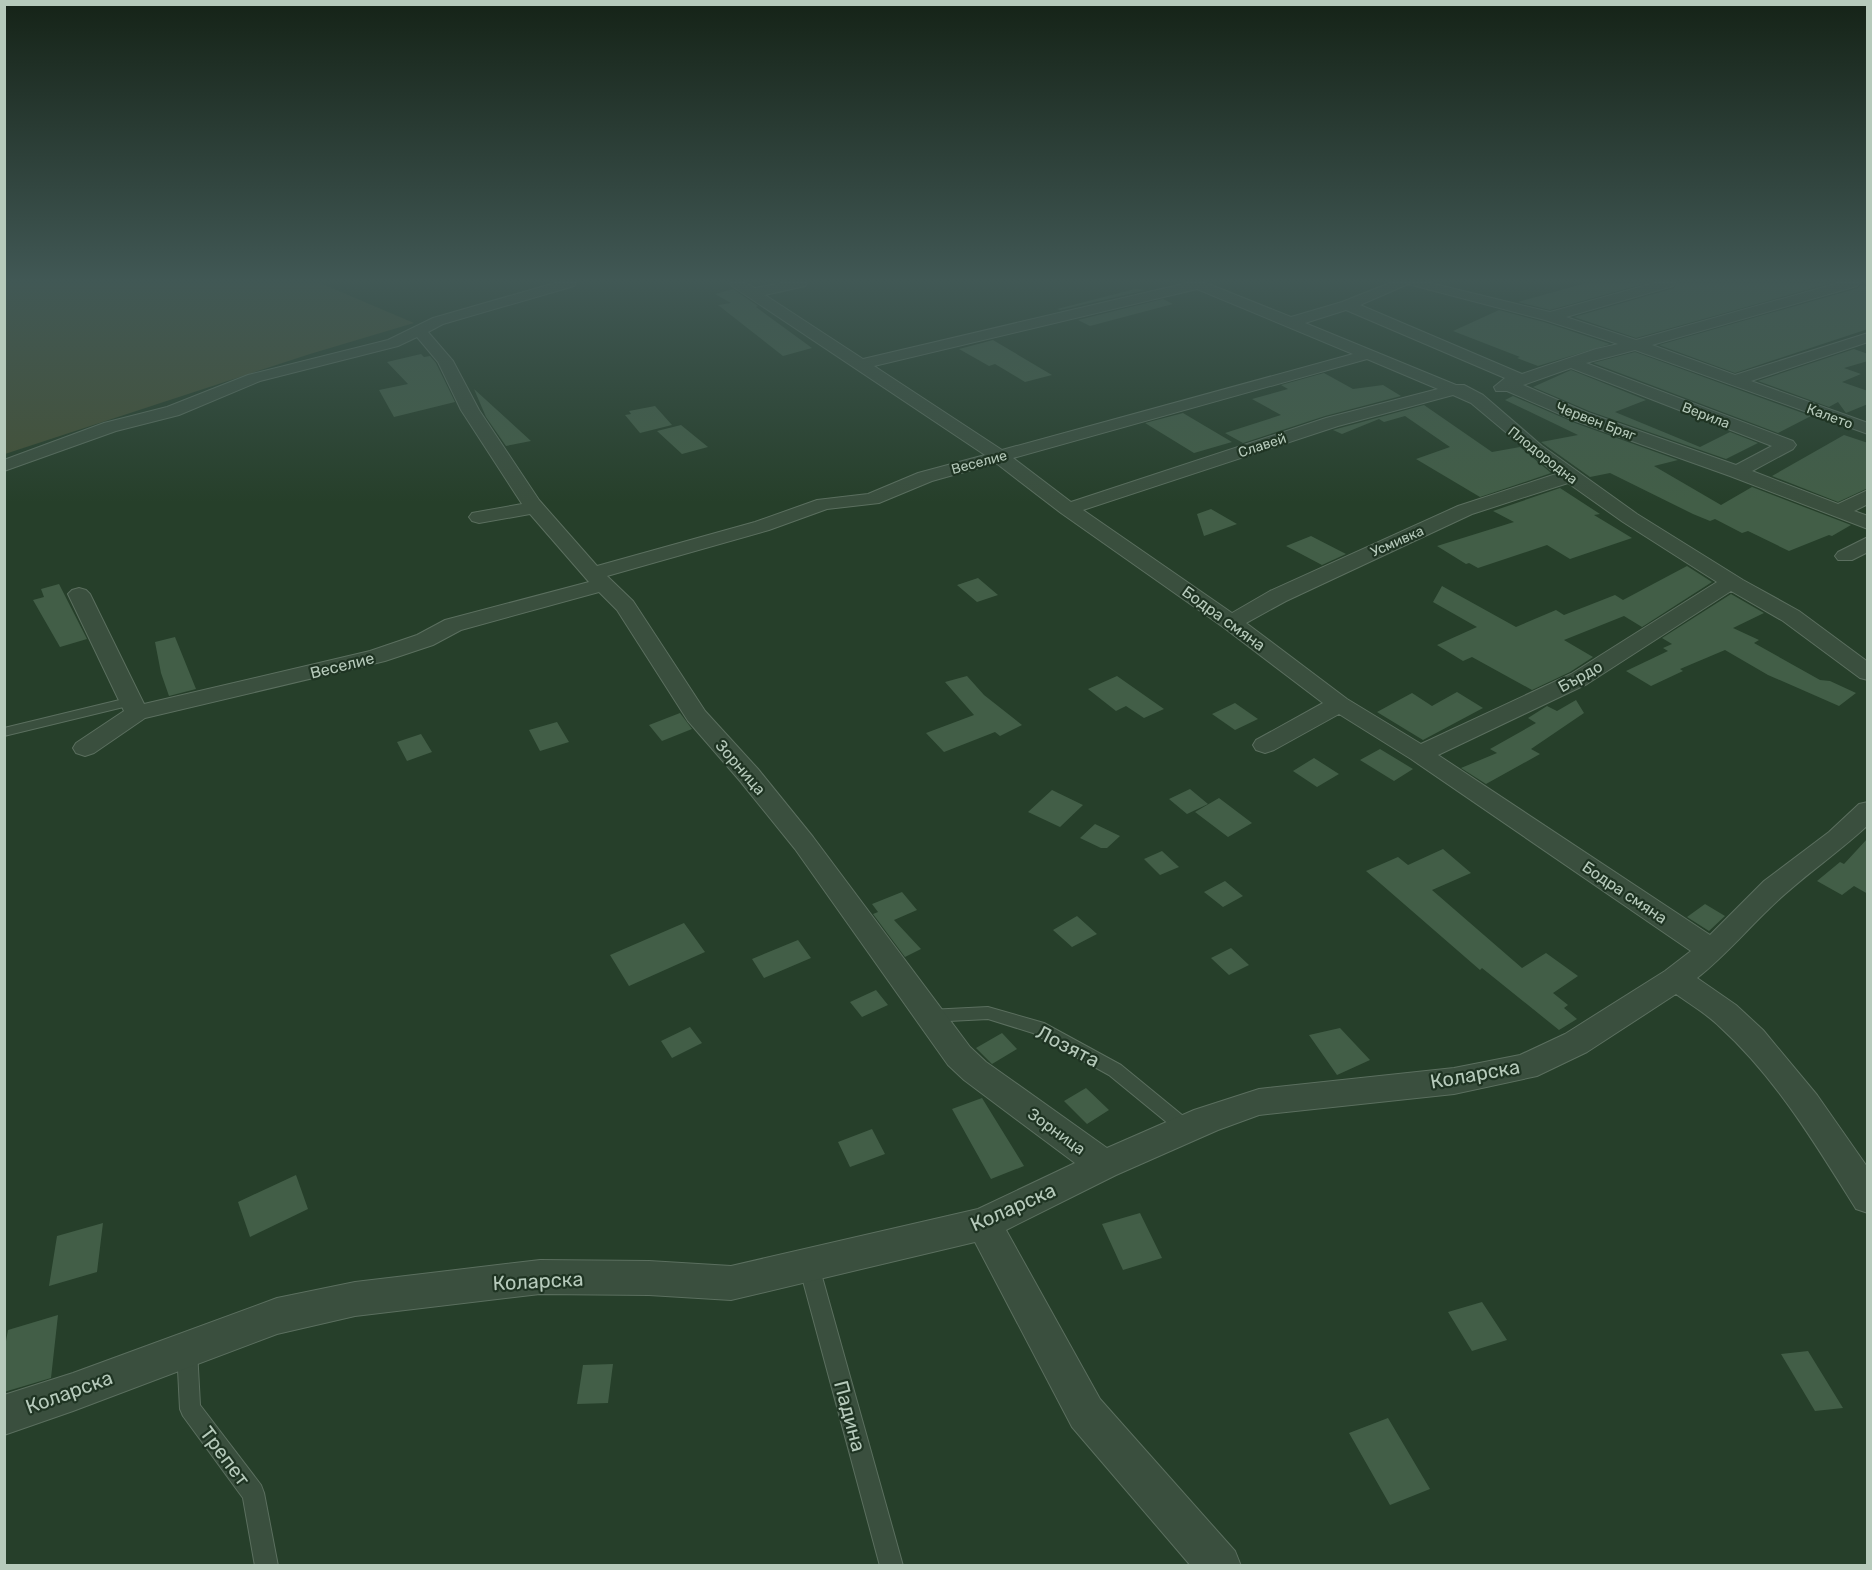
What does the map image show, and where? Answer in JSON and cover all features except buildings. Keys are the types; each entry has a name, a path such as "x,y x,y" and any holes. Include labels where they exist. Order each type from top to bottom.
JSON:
{"street":[{"path":"4,466 110,427 173,411 254,378 346,356"},
{"name":"Зорница","path":"441,356 471,410 535,507 598,579 625,606 696,716 749,775 804,843 959,1056 975,1071 1104,1165"},
{"name":"Бодра смяна","path":"847,356 999,456 1068,509 1231,622 1339,704 1420,754 1712,951"},
{"path":"860,365 896,356"},
{"name":"Веселие","path":"85,748 134,707 377,656 425,640 453,625 489,617 824,504 872,500 925,477 1361,356"},
{"name":"Плодородна","path":"1375,356 1478,399 1510,430 1569,476 1639,525 1790,616 1868,673"},
{"path":"1468,356 1515,376 1508,385"},
{"path":"1478,399 1508,385 1590,356"},
{"name":"Калето","path":"1667,356 1868,429"},
{"path":"1734,381 1809,356"},
{"name":"Верила","path":"1572,363 1786,445 1737,472"},
{"name":"Червен Бряг","path":"1508,385 1582,417 1737,472 1868,523"},
{"name":"Славей","path":"1068,509 1332,422 1458,390"},
{"path":"1848,422 1868,415"},
{"name":"Усмивка","path":"1231,622 1278,596 1465,510 1569,476"},
{"path":"1838,512 1868,496"},
{"path":"480,517 535,507"},
{"path":"1868,543 1845,556 1868,566"},
{"name":"Бърдо","path":"1420,754 1579,679 1731,582"},
{"path":"79,594 134,707"},
{"path":"1265,746 1339,704"},
{"name":"Коларска","path":"4,1415 73,1392 277,1316 355,1299 540,1277 649,1278 731,1283 984,1224 1104,1165 1187,1129 1260,1102 1454,1081 1526,1067 1576,1043 1676,979 1712,951 1774,888 1838,838 1868,810"},
{"path":"1676,979 1731,1018 1766,1054 1800,1094 1868,1198"},
{"path":"984,1224 1086,1413 1220,1566"}],"lane":[{"name":"Веселие","path":"4,732 134,707"},
{"name":"Лозята","path":"930,1016 988,1013 1038,1028 1115,1070 1187,1129"},
{"name":"Падина","path":"809,1266 892,1566"},
{"name":"Трепет","path":"187,1348 190,1409 253,1493 267,1566"}],"green space":[{"path":"4,356 303,356 5,454"}]}
